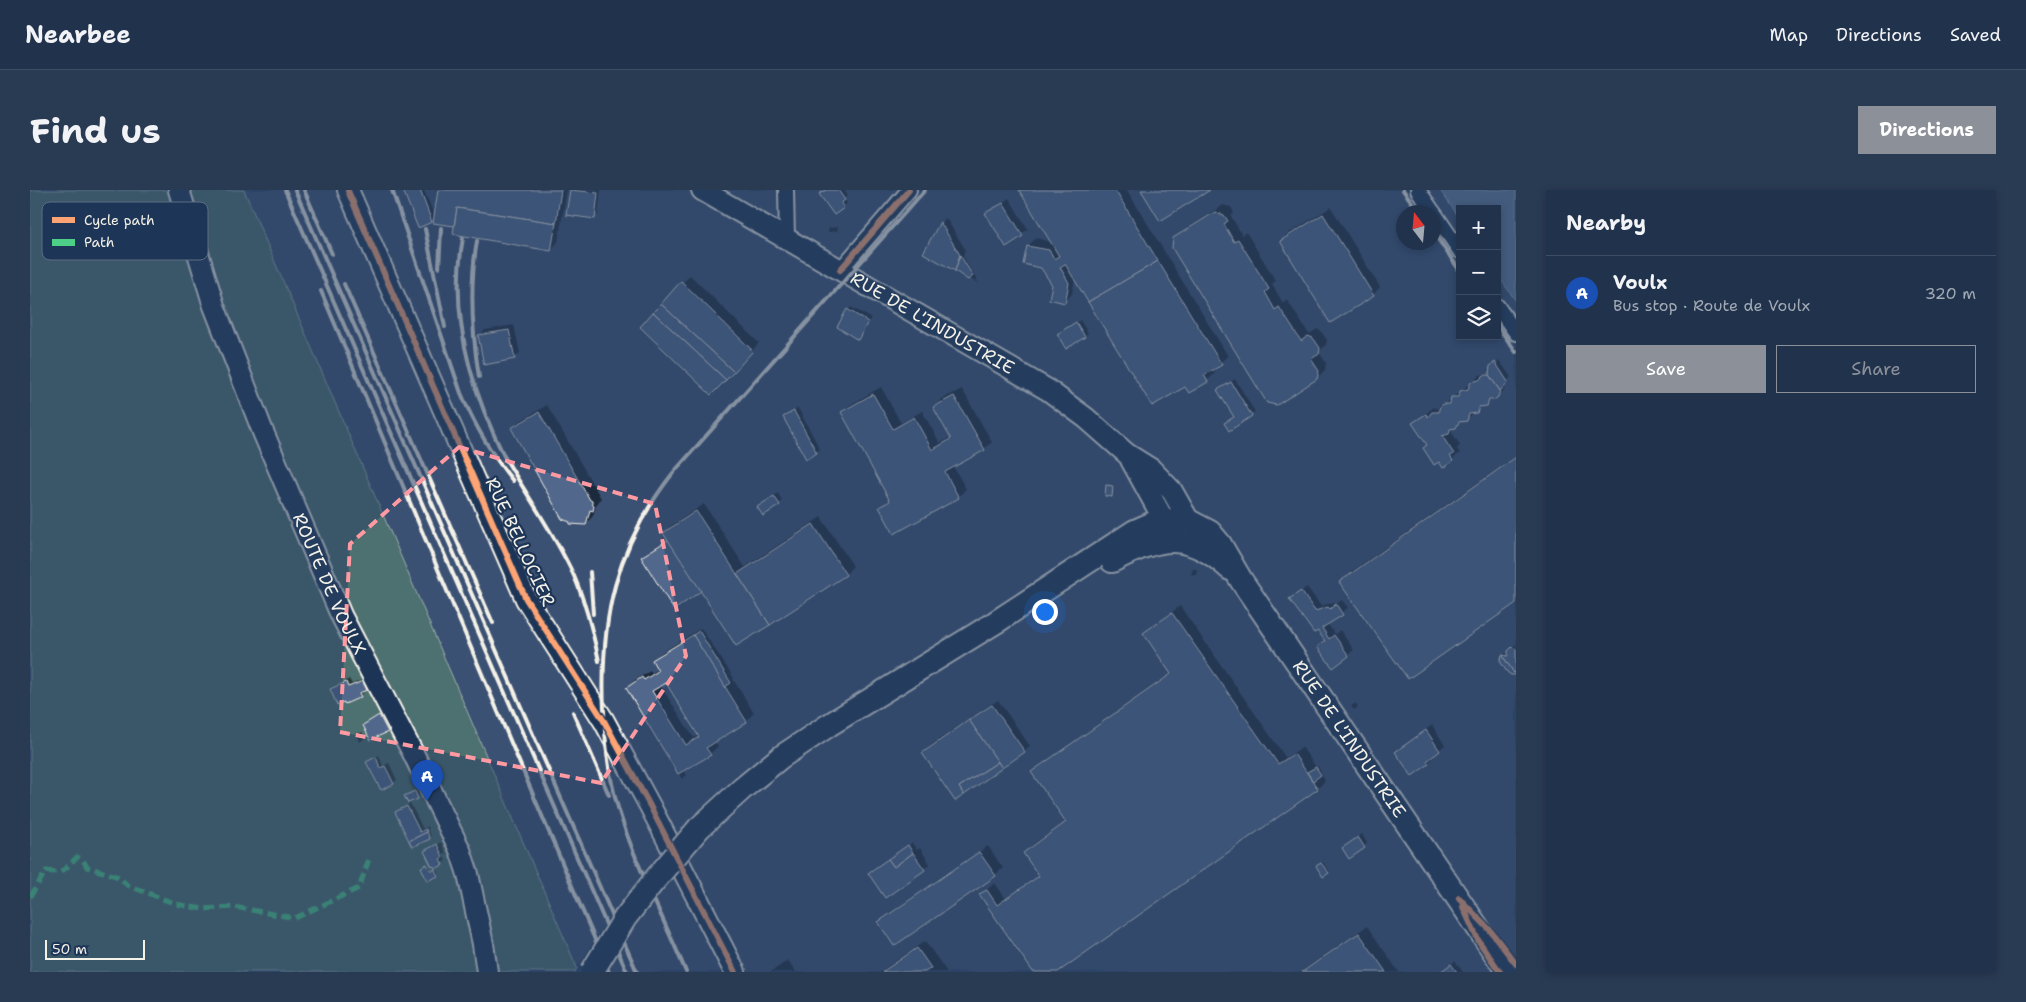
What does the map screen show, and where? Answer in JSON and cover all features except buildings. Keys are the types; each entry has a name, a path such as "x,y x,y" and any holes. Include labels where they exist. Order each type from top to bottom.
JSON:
{"main road":[{"name":"ROUTE DE VOULX","path":"179,190 183,202"},
{"name":"RUE BELLOCIER","path":"348,190 526,599 604,721 735,972"},
{"name":"RUE DE L'INDUSTRIE","path":"702,190 1048,390 1086,418 1127,454"},
{"name":"ROUTE DE VOULX","path":"200,260 214,306 266,440 341,615 418,763 460,850 468,874 487,972"},
{"path":"1127,454 1147,487 1177,520"},
{"path":"1127,454 1151,469 1172,491 1177,520"},
{"path":"1135,531 1143,512 1147,487"},
{"name":"RUE DE L'INDUSTRIE","path":"1177,520 1194,545 1216,556 1242,580 1508,969"},
{"path":"592,972 625,918 652,882 699,828 781,756 829,724 996,622 1135,531 1177,520"},
{"path":"996,622 1136,548 1153,543 1177,520"}],"street":[{"path":"786,190 787,239"},
{"path":"840,270 909,190"},
{"path":"1418,190 1428,205"},
{"path":"1441,224 1459,250"},
{"path":"1501,312 1516,333"}],"highlighted area":[{"path":"459,447 655,504 686,656 601,783 340,732 350,544"}],"shaded area":[{"path":"244,190 1440,190 1456,213 1456,340 1501,340 1501,280 1516,301 1516,972 606,972 631,932 666,886 656,857 603,927 577,968"},
{"path":"1440,190 1516,190 1516,301 1501,280 1501,205 1456,205 1456,213"}],"green space":[{"path":"30,190 244,190 577,968 575,972 30,972"}],"railway":[{"path":"285,190 627,972"},
{"path":"295,190 637,972"},
{"path":"304,190 332,254"},
{"path":"392,190 461,393 484,439 513,481"},
{"path":"686,972 626,832 610,774 605,736 603,677 609,614 615,585 637,528 673,473 925,190"},
{"path":"1403,190 1414,205"},
{"path":"439,268 441,228"},
{"path":"425,229 445,327"},
{"path":"463,238 459,266 459,294 461,322 472,377 481,404 504,456 550,530 574,576 589,618 599,661"},
{"path":"477,241 472,309 479,377"},
{"path":"1441,243 1456,265"},
{"path":"344,284 493,623"},
{"path":"321,291 609,972"},
{"path":"1501,331 1516,352"},
{"path":"590,572 593,614"},
{"path":"573,712 609,795"}],"marked path":[{"path":"30,897 46,871 57,872 64,870 77,857 83,860 87,867 119,877 127,885 176,904 203,909 234,907 295,918 359,888 369,859"}],"cycle path":[{"path":"840,270 909,190"},
{"path":"348,191 526,599 604,721 735,972"},
{"path":"1459,898 1489,929 1516,964"},
{"path":"1463,907 1478,940 1500,972"}],"place":[{"name":"Voulx","path":"427,801"}]}
